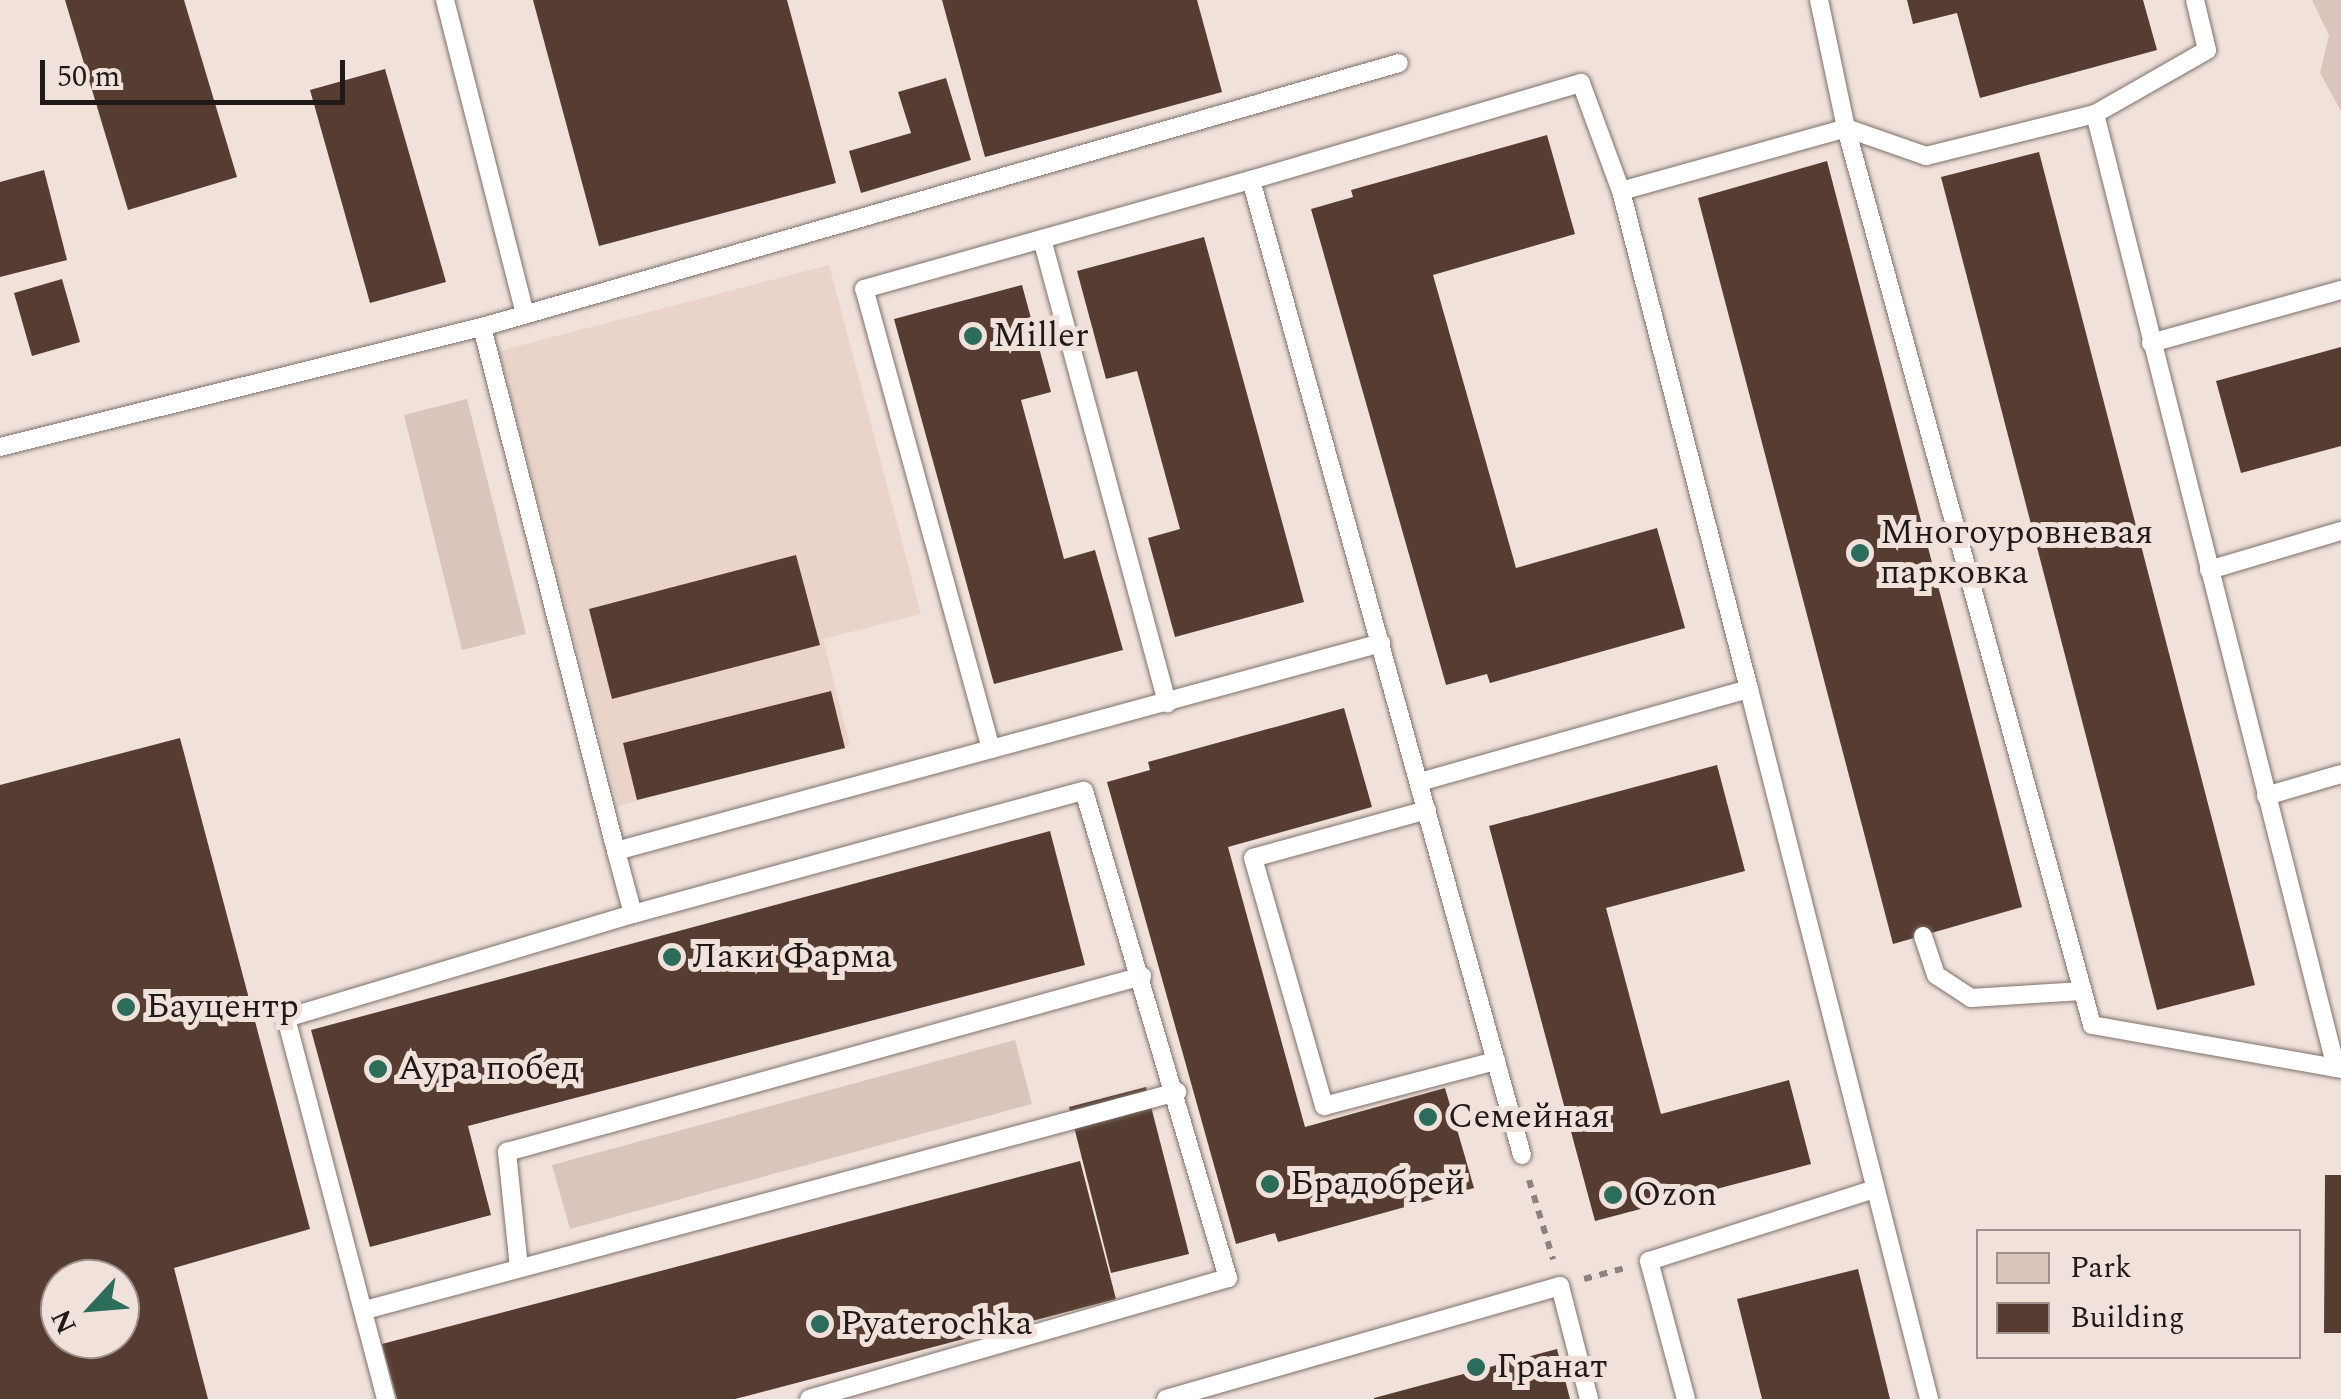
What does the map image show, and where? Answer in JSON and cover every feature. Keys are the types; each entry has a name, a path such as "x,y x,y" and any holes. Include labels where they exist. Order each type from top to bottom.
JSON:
{"lane":[{"path":"445,0 525,314"},
{"path":"1819,0 1846,128 2092,1025 2338,1068 2095,114"},
{"path":"1620,192 1846,128 1926,156 2095,114 2207,50 2195,0"},
{"path":"0,448 482,327 1399,63"},
{"path":"992,749 864,289 1581,83 1620,192 1929,1399"},
{"path":"1251,180 1522,1155"},
{"path":"1042,239 1167,703"},
{"path":"2151,343 2341,290"},
{"path":"482,327 633,914"},
{"path":"2209,570 2341,531"},
{"path":"616,850 1381,643"},
{"path":"1420,782 1749,689"},
{"path":"2266,796 2341,774"},
{"path":"386,1399 286,1018 633,914 1084,791 1177,1092 1228,1278 809,1399"},
{"path":"1427,810 1253,858 1324,1106 1496,1061"},
{"path":"1922,936 1936,975 1971,998 2082,991"},
{"path":"519,1268 507,1152 1142,976"},
{"path":"365,1310 1177,1092"},
{"path":"1686,1399 1649,1261 1876,1189"},
{"path":"1166,1399 1560,1286 1589,1399"}],"path":[{"path":"1522,1155 1560,1286 1649,1261"}],"shaded area":[{"path":"829,265 921,614 823,639 850,745 618,806 499,351"}],"green space":[{"path":"2312,0 2341,0 2341,111 2320,73 2329,35"},
{"path":"467,399 526,634 462,650 404,415"},
{"path":"1015,1040 1032,1104 570,1229 552,1165"}],"building":[{"path":"65,0 184,0 237,177 128,210"},
{"path":"533,0 787,0 836,183 599,246"},
{"path":"942,0 1197,0 1222,92 985,157"},
{"path":"1907,0 2143,0 2157,50 1980,98 1957,13 1913,24"},
{"path":"385,69 446,282 370,303 310,90"},
{"path":"946,78 971,160 861,193 849,151 911,133 898,92"},
{"path":"1547,135 1575,234 1433,275 1516,568 1657,528 1685,628 1490,683 1487,674 1446,685 1311,209 1353,197 1351,190"},
{"path":"2039,152 2255,985 2157,1010 1941,177"},
{"name":"Многоуровневая парковка","path":"1827,161 2022,907 1893,944 1698,198"},
{"path":"44,170 67,260 0,277 0,182"},
{"path":"1204,237 1304,602 1175,637 1148,538 1180,529 1137,371 1106,379 1077,271"},
{"path":"62,279 80,342 32,356 14,293"},
{"path":"1022,285 1051,392 1021,400 1064,559 1095,550 1123,650 994,684 894,319"},
{"path":"2341,347 2341,446 2241,473 2216,381"},
{"path":"796,555 820,645 612,699 589,609"},
{"path":"831,691 845,748 637,800 623,743"},
{"path":"1344,708 1372,807 1228,847 1305,1127 1445,1088 1474,1188 1278,1242 1275,1233 1236,1244 1107,782 1150,770 1148,762"},
{"name":"Бауцентр","path":"180,738 310,1229 174,1268 208,1399 0,1399 0,785"},
{"path":"1717,765 1745,871 1606,908 1661,1114 1789,1080 1811,1164 1595,1221 1489,826"},
{"path":"1050,831 1085,965 468,1126 491,1215 370,1247 311,1030"},
{"path":"1146,1087 1189,1254 1111,1273 1069,1107"},
{"path":"1080,1161 1116,1299 735,1399 397,1399 382,1344"},
{"path":"2325,1175 2341,1175 2341,1333 2324,1333"},
{"path":"1858,1269 1890,1399 1762,1399 1737,1299"},
{"path":"1557,1349 1570,1399 1374,1399 1374,1398"}],"place":[{"name":"Miller","path":"973,336"},
{"name":"Многоуровневая парковка","path":"1860,553"},
{"name":"Лаки Фарма","path":"672,957"},
{"name":"Бауцентр","path":"126,1007"},
{"name":"Аура побед","path":"378,1069"},
{"name":"Семейная","path":"1428,1117"},
{"name":"Брадобрей","path":"1270,1184"},
{"name":"Ozon","path":"1613,1195"},
{"name":"Pyaterochka","path":"820,1324"},
{"name":"Гранат","path":"1476,1367"}]}
